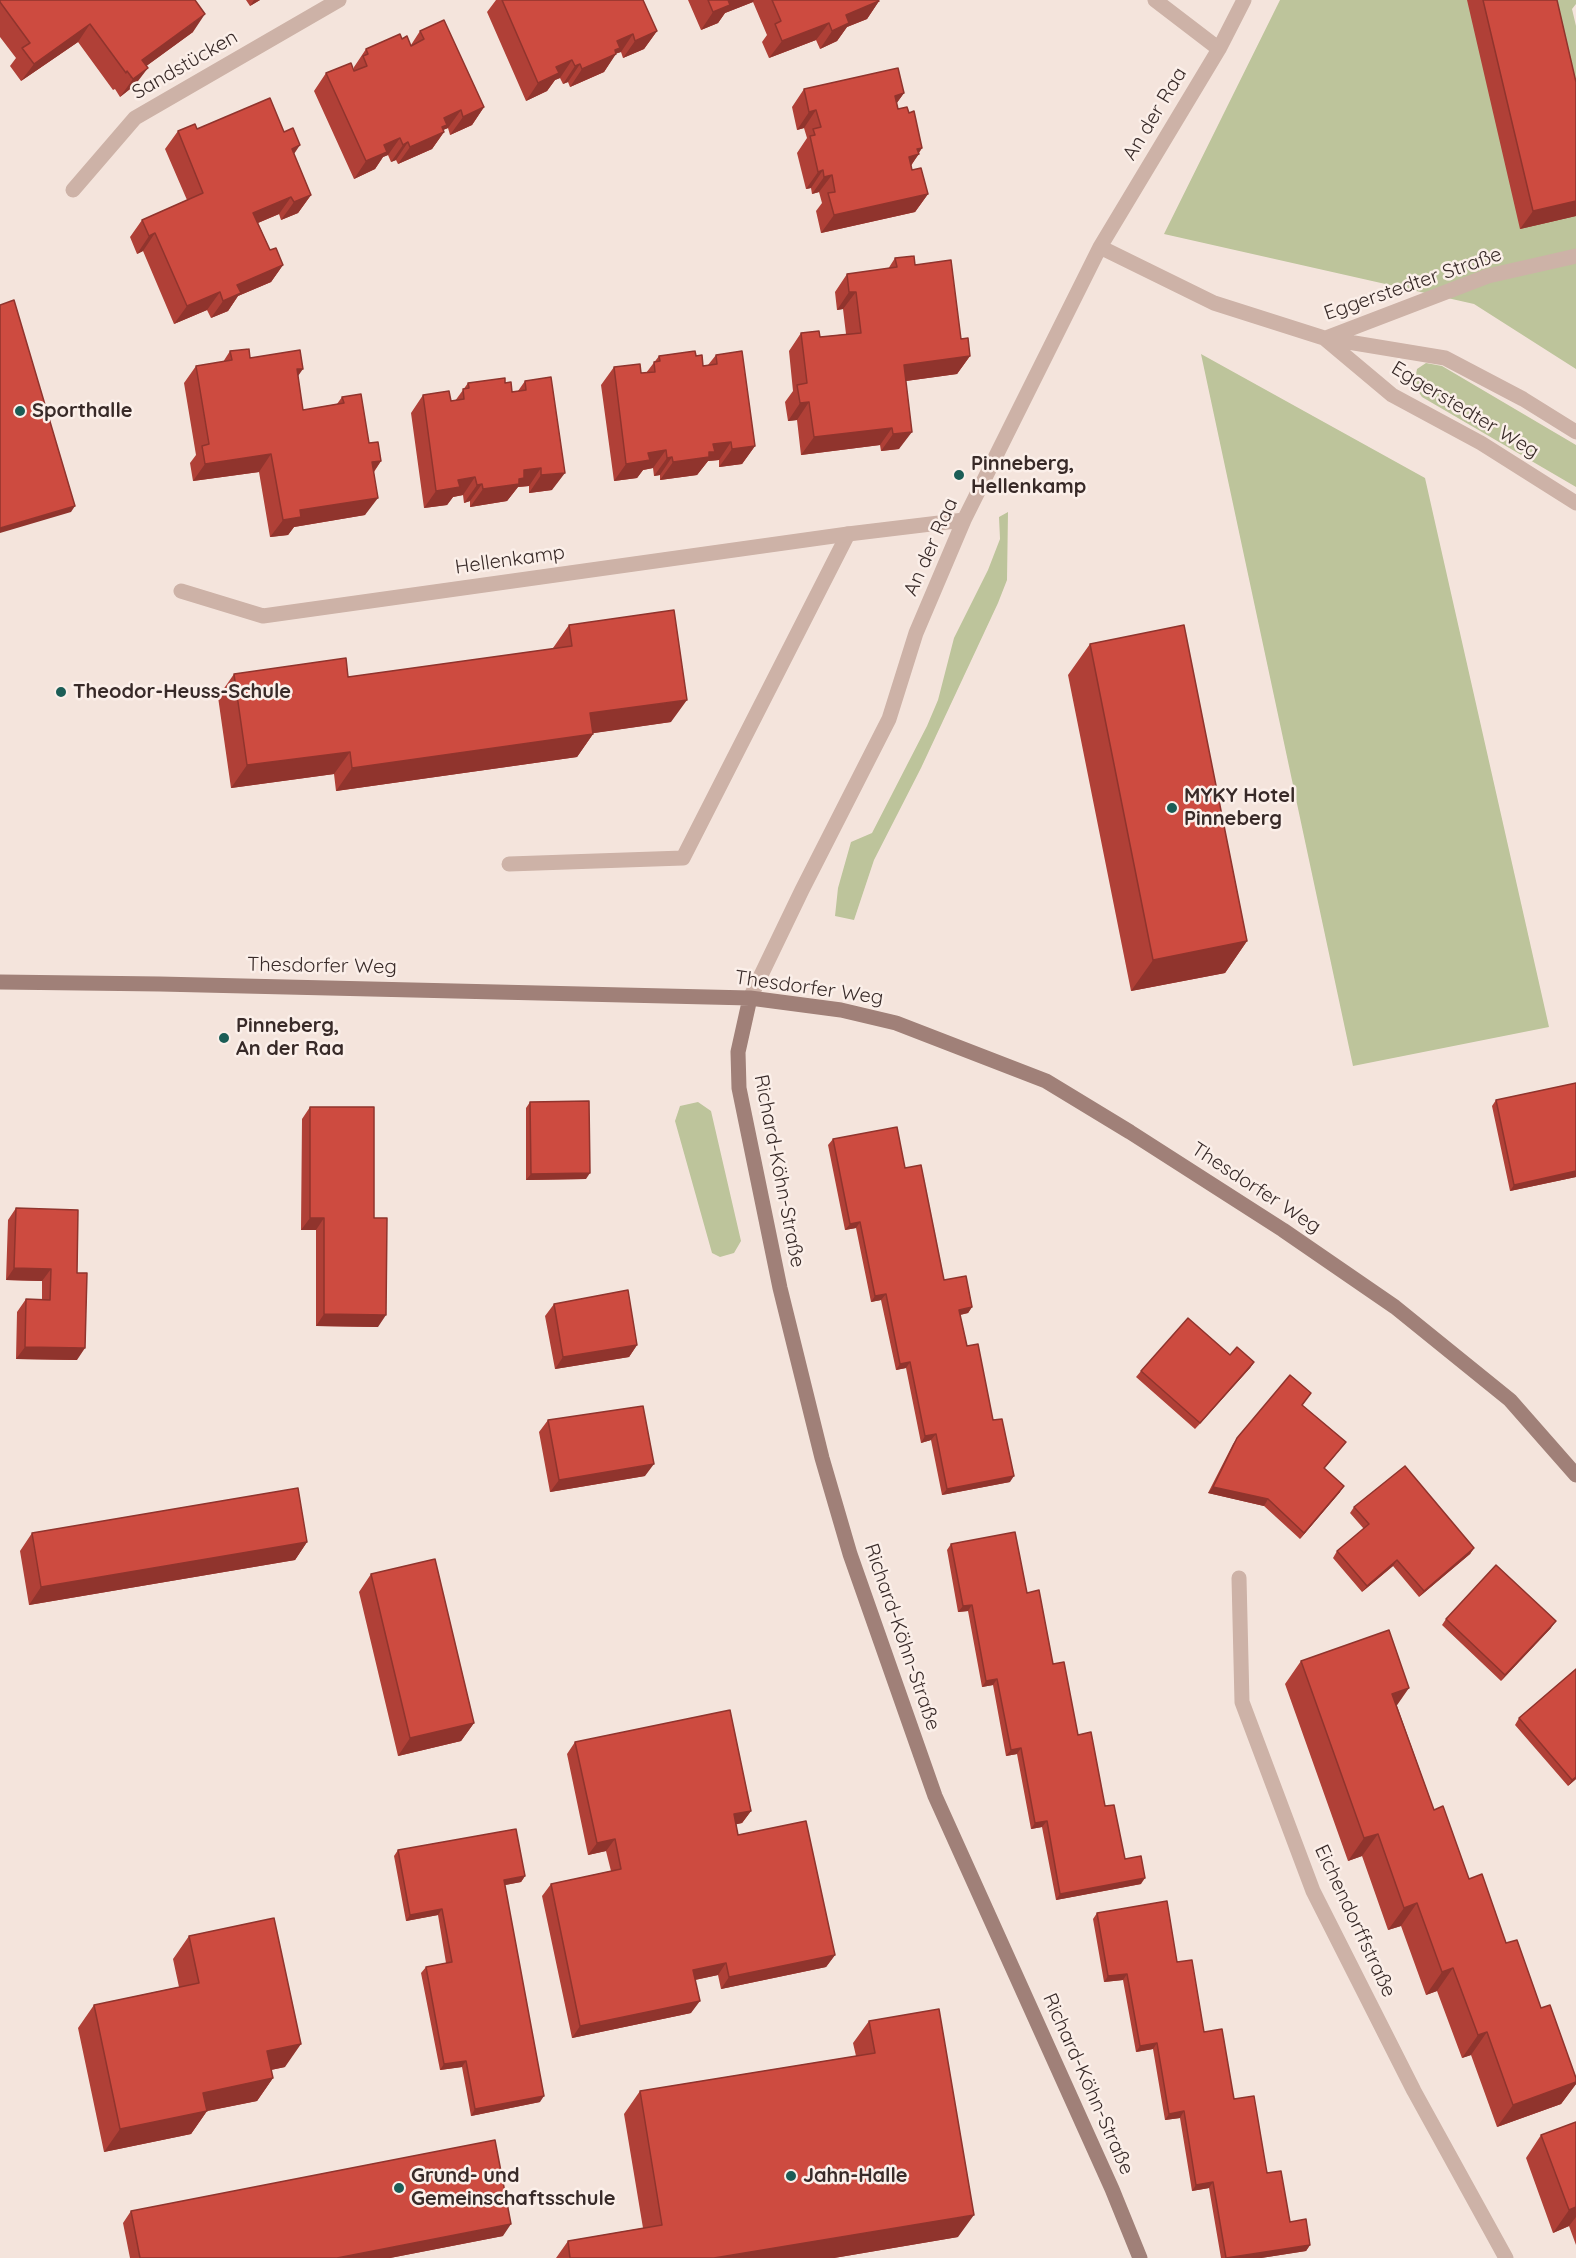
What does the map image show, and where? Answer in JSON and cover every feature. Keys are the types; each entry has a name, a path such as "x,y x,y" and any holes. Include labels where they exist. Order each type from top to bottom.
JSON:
{"street":[{"name":"Sandstücken","path":"74,190 135,118 339,0"},
{"path":"1155,0 1219,49"},
{"name":"An der Raa","path":"750,998 889,719 916,633 964,520 1100,247 1219,49 1244,0"},
{"name":"Eggerstedter Straße","path":"1100,247 1214,303 1324,338 1488,276 1576,256"},
{"name":"Eggerstedter Weg","path":"1324,338 1445,358 1524,399 1576,432"},
{"name":"Eggerstedter Weg","path":"1324,338 1392,395 1482,443 1576,503"},
{"name":"Hellenkamp","path":"181,591 263,616 848,534 964,520"},
{"path":"509,864 682,858 848,534"},
{"name":"Thesdorfer Weg","path":"0,982 750,998 841,1010 896,1023 1046,1082 1130,1132 1283,1230 1395,1307 1510,1400 1576,1474"},
{"name":"Richard-Köhn-Straße","path":"750,998 738,1052 739,1088 780,1288 822,1458 850,1554 935,1796 1112,2189 1140,2258"},
{"name":"Eichendorffstraße","path":"1239,1578 1242,1702 1313,1891 1414,2091 1506,2258"}],"green space":[{"path":"1280,0 1576,0 1572,9 1576,26 1576,369 1474,304 1164,234"},
{"path":"1201,354 1425,478 1549,1027 1353,1066"},
{"path":"1426,363 1442,366 1576,445 1576,487 1422,397 1414,385 1417,369"},
{"path":"1008,512 1007,580 998,603 921,768 874,860 854,920 835,916 838,888 851,842 872,833 927,726 938,700 954,638 988,570 1000,539 999,517"},
{"path":"698,1102 711,1111 741,1241 734,1253 720,1257 712,1253 675,1121 680,1106"}],"building":[{"path":"0,0 195,0 205,14 142,60 148,68 133,79 127,71 126,73 90,24 34,64 22,48 30,43"},
{"path":"502,0 643,0 657,31 635,41 633,34 617,41 620,48 615,50 616,54 582,69 580,64 575,66 572,60 556,67 559,73 538,83"},
{"path":"708,0 728,0 730,5 713,12"},
{"path":"772,0 879,1 846,15 849,23 832,31 829,23 782,41 775,24 781,21"},
{"path":"1483,0 1557,0 1576,82 1576,201 1533,211"},
{"path":"444,20 484,107 463,117 461,110 444,118 447,125 442,127 444,132 410,147 408,142 403,145 400,138 384,145 387,152 366,161 326,73 351,63 354,71 367,66 363,56 368,54 366,49 400,34 402,39 407,36 411,46 424,39 420,31"},
{"path":"898,68 904,93 895,96 898,109 907,107 909,113 914,111 922,148 917,149 919,154 909,157 912,170 921,168 928,194 834,215 828,193 835,192 832,175 824,177 823,170 818,172 810,136 815,135 813,129 821,127 816,110 809,112 804,89"},
{"path":"270,98 284,132 293,128 300,145 292,149 311,195 294,202 291,197 253,213 270,250 276,248 283,265 237,285 241,293 223,301 220,292 187,306 155,233 149,236 142,220 203,193 178,131 195,124 197,129"},
{"path":"914,256 915,265 951,260 961,339 968,338 970,356 904,365 912,432 893,434 892,428 814,437 809,402 800,403 797,385 807,383 801,333 819,331 820,337 861,333 856,292 849,292 847,274 897,267 895,258"},
{"name":"Sporthalle","path":"14,300 75,506 0,528 0,305"},
{"path":"249,349 250,358 300,350 303,369 297,369 303,410 344,403 342,397 361,394 369,443 378,442 381,461 372,462 378,498 300,510 301,517 283,520 271,454 205,464 202,446 209,444 196,366 232,360 230,351"},
{"path":"695,351 696,356 702,355 703,366 717,364 716,355 742,351 755,446 732,449 731,442 713,444 715,452 709,452 709,457 673,462 672,457 667,458 666,450 648,453 650,460 626,464 614,367 640,364 641,373 655,372 654,362 660,361 659,356"},
{"path":"551,377 565,473 541,475 541,468 524,470 524,478 519,479 519,484 483,489 482,484 477,485 475,477 458,480 460,487 436,491 423,395 449,391 451,401 464,399 463,389 469,388 468,383 505,378 505,383 511,382 512,392 526,390 525,381"},
{"path":"674,610 687,700 590,713 593,734 352,768 350,752 247,765 234,674 346,658 348,677 572,646 569,625"},
{"path":"1184,625 1247,941 1153,960 1090,644"},
{"path":"1576,1083 1576,1171 1514,1185 1496,1100"},
{"path":"589,1101 590,1173 531,1174 530,1102"},
{"path":"310,1107 374,1107 374,1218 387,1218 386,1315 324,1314 324,1218 310,1218"},
{"path":"897,1127 905,1168 921,1165 944,1280 966,1276 972,1307 959,1310 967,1346 978,1344 993,1420 1002,1419 1014,1476 947,1489 936,1434 925,1436 910,1362 900,1364 886,1294 875,1296 860,1222 850,1224 833,1139"},
{"path":"16,1208 78,1210 77,1273 87,1273 85,1348 25,1347 26,1299 50,1300 51,1269 14,1268"},
{"path":"628,1290 637,1345 563,1357 554,1304"},
{"path":"1188,1318 1230,1355 1237,1347 1254,1362 1200,1423 1141,1371"},
{"path":"1290,1375 1311,1393 1302,1405 1346,1442 1324,1468 1344,1486 1304,1533 1268,1499 1213,1487 1237,1438"},
{"path":"643,1406 654,1464 559,1480 548,1420"},
{"path":"1405,1466 1474,1548 1424,1591 1397,1560 1367,1586 1337,1551 1369,1524 1354,1507"},
{"path":"298,1488 307,1542 41,1587 32,1533"},
{"path":"1015,1532 1027,1593 1039,1590 1053,1664 1064,1662 1078,1735 1091,1732 1105,1806 1114,1805 1125,1859 1141,1856 1145,1878 1060,1894 1047,1821 1035,1823 1021,1748 1011,1750 997,1679 986,1681 972,1605 963,1606 951,1544"},
{"path":"435,1559 474,1723 410,1738 371,1574"},
{"path":"1496,1565 1556,1621 1505,1675 1446,1619"},
{"path":"1389,1630 1409,1688 1392,1694 1434,1810 1443,1806 1469,1879 1482,1874 1506,1943 1517,1940 1541,2008 1550,2005 1576,2078 1576,2082 1513,2105 1487,2032 1478,2035 1453,1968 1442,1972 1417,1903 1404,1908 1378,1834 1364,1838 1301,1661"},
{"path":"1576,1669 1576,1777 1572,1780 1519,1718"},
{"path":"730,1710 751,1811 734,1814 738,1835 806,1821 835,1955 729,1977 726,1963 693,1970 700,2001 580,2026 551,1884 621,1869 615,1839 597,1843 575,1742"},
{"path":"516,1829 525,1876 504,1880 544,2096 475,2109 466,2061 444,2064 426,1967 452,1962 442,1909 410,1915 398,1850"},
{"path":"1167,1901 1177,1962 1192,1960 1204,2032 1222,2029 1234,2099 1254,2096 1267,2173 1281,2171 1290,2222 1306,2219 1310,2245 1226,2258 1213,2182 1196,2185 1184,2111 1169,2114 1157,2043 1140,2046 1127,1974 1108,1976 1097,1913"},
{"path":"274,1918 301,2044 267,2051 273,2078 203,2093 207,2111 120,2129 94,2005 199,1983 189,1936"},
{"name":"Jahn-Halle","path":"939,2009 974,2215 714,2258 570,2258 568,2241 662,2225 640,2091 875,2053 869,2021"},
{"path":"1576,2122 1576,2207 1569,2210 1541,2135"},
{"name":"Grund- und Gemeinschaftsschule","path":"495,2140 511,2224 337,2258 140,2258 131,2211"}],"place":[{"name":"Sporthalle","path":"20,411"},
{"name":"Pinneberg, Hellenkamp","path":"959,475"},
{"name":"Theodor-Heuss-Schule","path":"61,692"},
{"name":"MYKY Hotel Pinneberg","path":"1172,808"},
{"name":"Pinneberg, An der Raa","path":"224,1038"},
{"name":"Jahn-Halle","path":"791,2176"},
{"name":"Grund- und Gemeinschaftsschule","path":"399,2188"}]}
